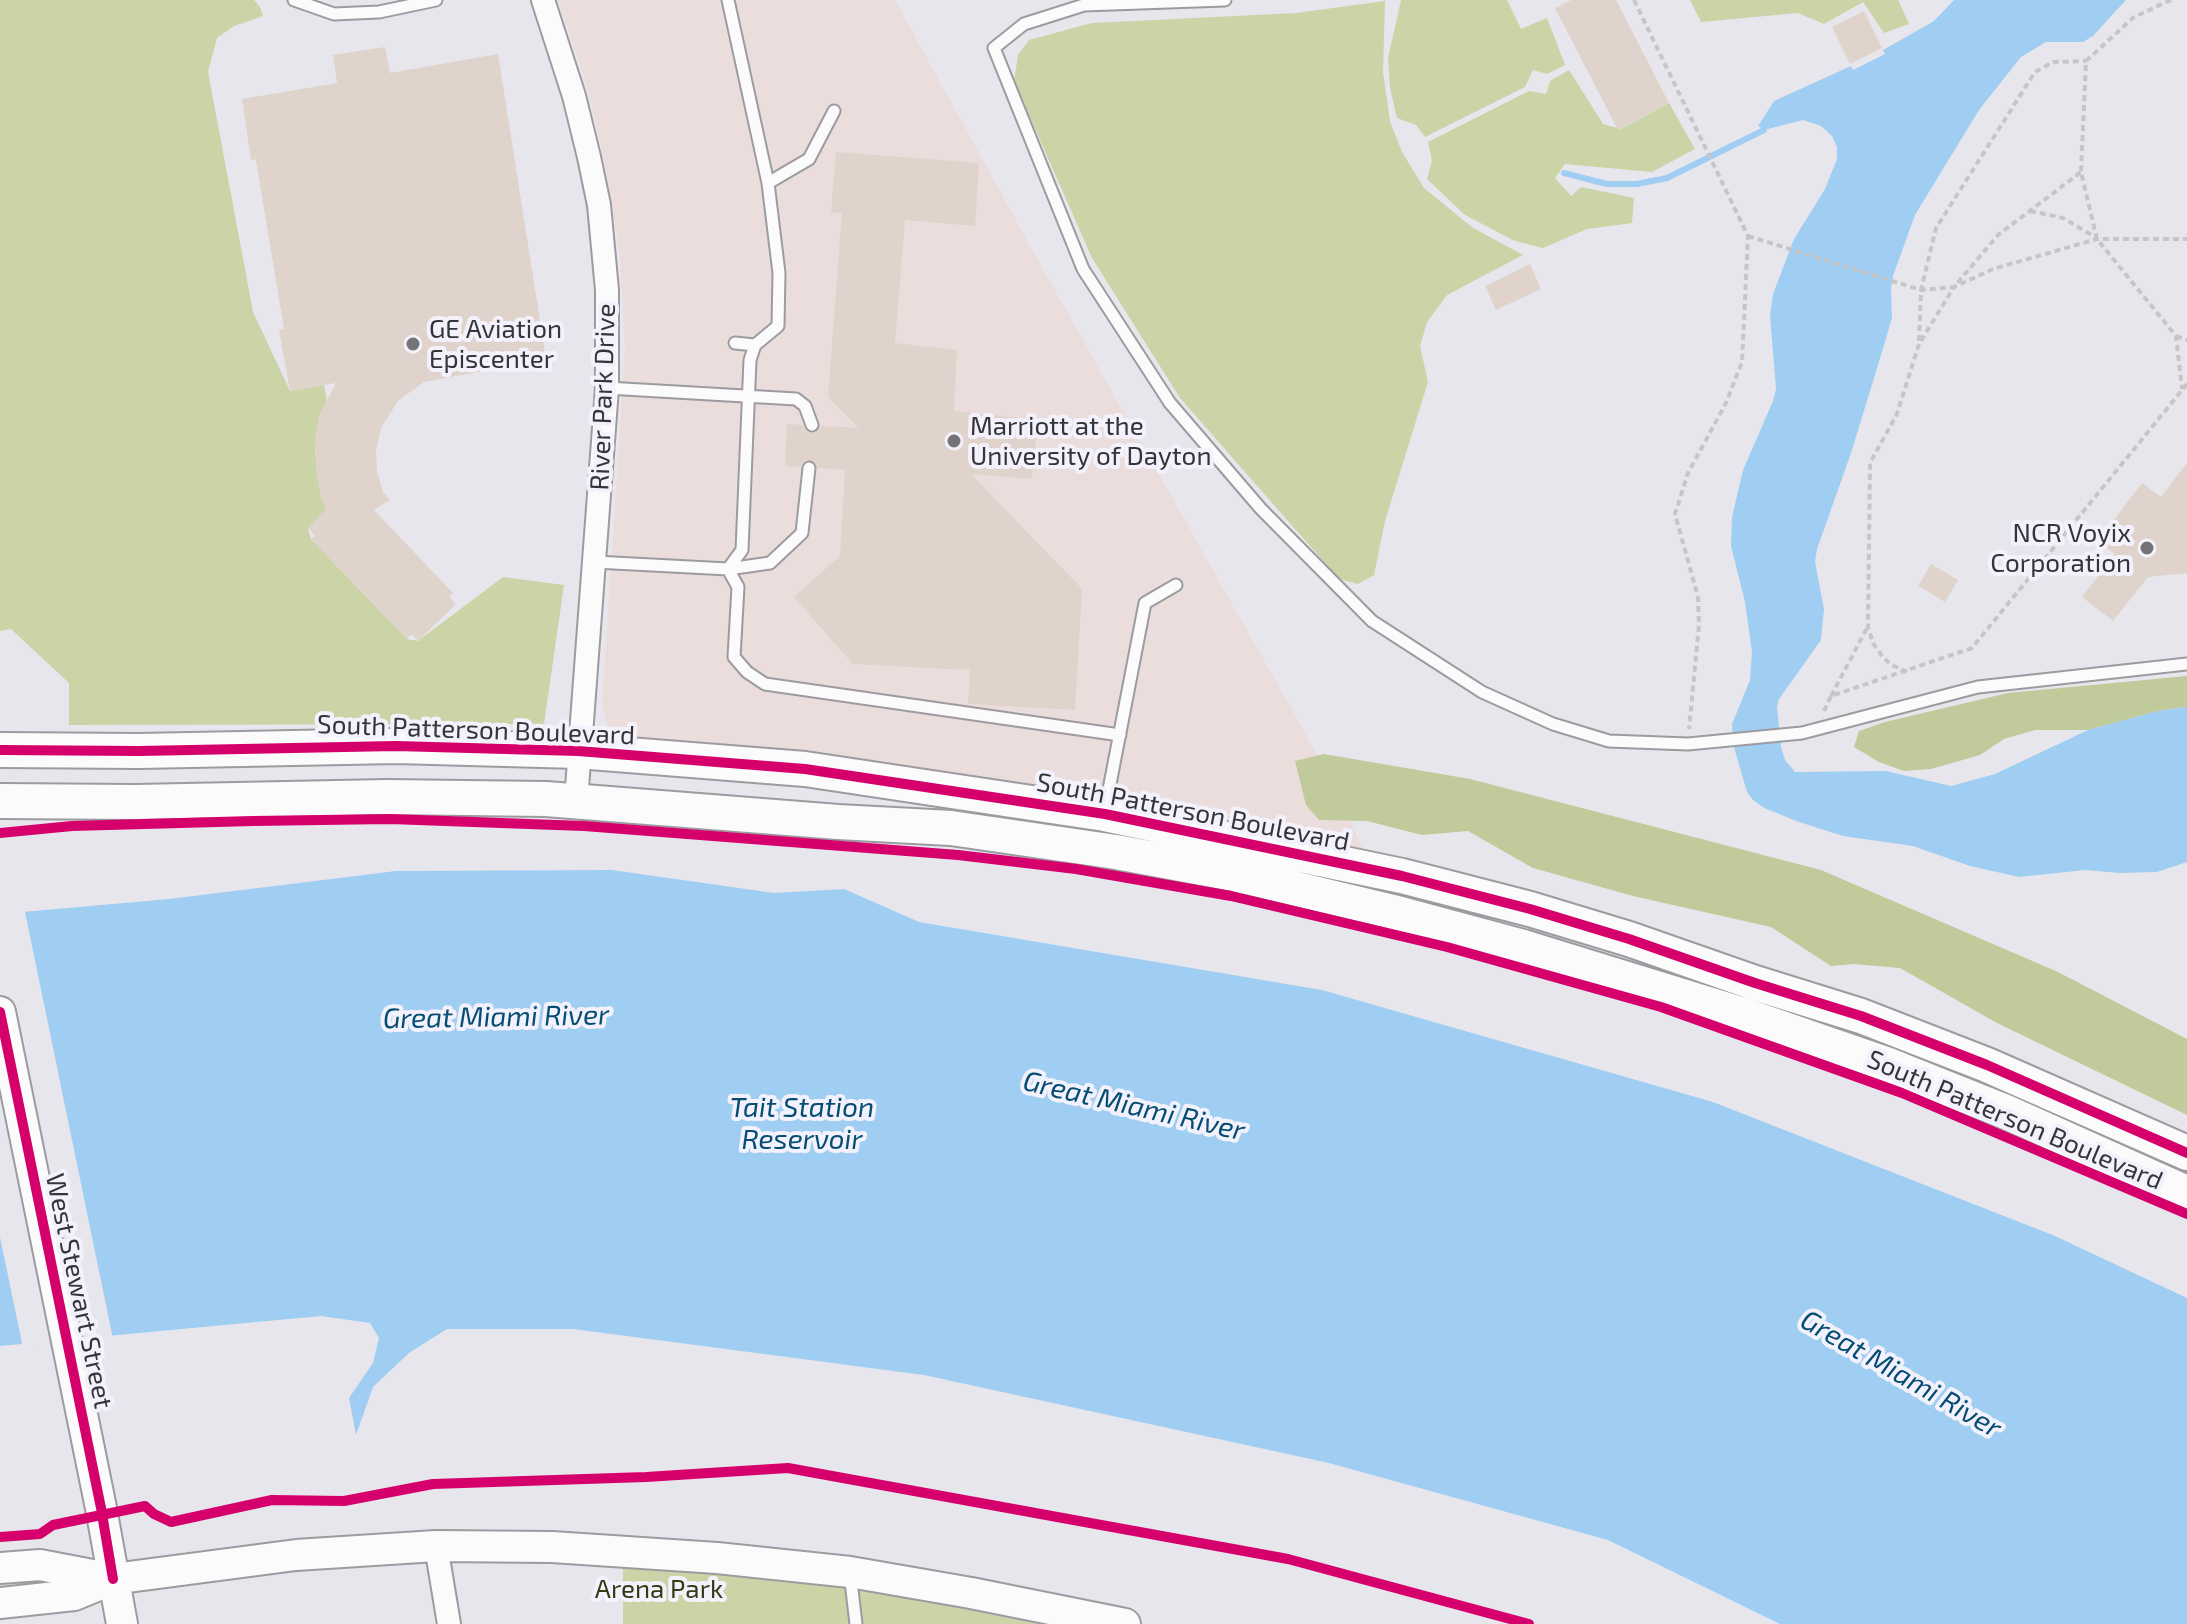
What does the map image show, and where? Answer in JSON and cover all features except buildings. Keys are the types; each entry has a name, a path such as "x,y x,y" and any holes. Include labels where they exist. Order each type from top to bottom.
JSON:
{"main road":[{"name":"South Patterson Boulevard","path":"0,750 139,751 396,746 578,751 805,769 1402,876 1530,909 1629,939 1861,1016 1987,1065 2187,1153"},
{"name":"South Patterson Boulevard","path":"0,801 151,802 387,797 576,801 838,822 1050,834 1393,912 1523,947 1747,1016 1886,1064 2006,1112 2187,1193"},
{"name":"West Stewart Street","path":"0,1012 122,1624"},
{"path":"0,1603 74,1595 113,1579 296,1555 436,1546 567,1548 717,1558 850,1572 1125,1624"},
{"path":"0,1568 40,1565 113,1579"}],"street":[{"name":"River Park Drive","path":"543,0 580,118 596,189 607,290 607,388 576,801"},
{"path":"436,1546 449,1624"}],"lane":[{"path":"294,0 334,14 379,12 436,0"},
{"path":"728,0 768,183 779,273 778,326 755,345 750,360 742,550 728,569"},
{"path":"1225,0 1084,5 1024,24 994,48 1083,269 1170,403 1261,509 1372,621 1482,692 1553,724 1609,741 1688,744 1802,733 1978,687 2187,664"},
{"path":"768,183 809,159 834,111"},
{"path":"735,343 755,345"},
{"path":"607,388 796,399 805,406 812,425"},
{"path":"595,562 728,569 770,563 802,533 809,468"},
{"path":"728,569 738,587 734,657 747,672 765,684 1120,735"},
{"path":"1091,819 1120,735 1145,603 1176,585"},
{"path":"850,1572 856,1624"}],"path":[{"path":"1634,0 1748,236 1742,362 1726,403 1688,473 1675,514 1698,597 1699,625 1688,744"},
{"path":"1919,344 1921,290 1936,228 2035,72 2053,62 2086,61 2134,17 2171,0"},
{"path":"2086,61 2081,172 2097,239"},
{"path":"1907,672 1890,664 1882,656 1873,643 1868,627 1870,463 1897,414 1919,344 1954,287 1998,235 2081,172"},
{"path":"2030,211 2063,218 2097,239 2176,336 2187,340"},
{"path":"1748,236 1921,290 1954,287 1993,269 2097,239 2187,239"},
{"path":"2176,336 2182,389"},
{"path":"1831,696 1972,648 2187,384"},
{"path":"1816,730 1868,627"}],"shaded area":[{"path":"558,0 895,0 1049,280 1334,784 1368,861 632,743 607,723 602,704 625,349 620,255 604,160 587,86"}],"green space":[{"path":"0,0 254,0 260,7 263,16 234,26 217,38 208,72 253,312 290,391 324,385 327,401 319,416 315,453 326,509 308,528 311,539 407,639 418,641 503,577 564,585 544,724 69,725 69,683 11,629 0,631"},
{"path":"1401,0 1507,0 1521,29 1547,18 1565,65 1547,74 1533,70 1525,87 1425,137 1416,125 1397,118 1390,88 1388,58"},
{"path":"1690,0 1898,0 1909,24 1884,33 1863,2 1824,24 1798,13 1701,22"},
{"path":"1385,1 1383,72 1390,121 1402,152 1424,188 1473,228 1523,255 1447,295 1427,322 1420,346 1428,382 1385,521 1374,575 1358,584 1339,579 1180,398 1092,258 1014,81 1018,55 1029,40 1092,23 1296,13"},
{"path":"1569,70 1603,124 1621,129 1669,103 1695,149 1652,172 1565,164 1555,178 1571,196 1581,187 1634,198 1632,223 1587,229 1543,248 1515,241 1465,215 1427,179 1432,161 1428,142 1529,91 1546,94 1550,81"},
{"path":"2187,676 2187,707 2158,711 2088,730 2035,730 2004,739 1980,755 1931,769 1904,771 1879,762 1854,747 1859,731 2008,693"},
{"path":"1324,754 1470,779 1821,870 2058,972 2187,1039 2187,1115 1997,1023 1900,968 1854,964 1831,966 1771,927 1633,896 1533,868 1468,831 1422,835 1367,821 1319,820 1306,805 1295,761"},
{"name":"Arena Park","path":"623,1552 1125,1624 623,1624"}],"water":[{"path":"1954,0 2126,0 2093,36 2083,42 2046,42 2021,57 1979,110 1915,215 1893,276 1892,318 1851,453 1817,549 1815,562 1824,609 1821,640 1779,699 1781,747 1785,760 1795,772 1886,771 1951,786 1995,774 2088,730 2158,711 2187,707 2187,862 2157,872 2085,870 2019,877 1970,866 1913,846 1843,836 1764,808 1753,800 1747,792 1733,744 1732,724 1750,680 1752,652 1745,602 1731,546 1732,517 1743,470 1776,389 1770,315 1773,294 1794,239 1825,189 1837,159 1837,147 1832,136 1821,126 1803,120 1764,130 1758,126 1774,101 1885,54 1883,50 1934,21"},
{"name":"Tait Station Reservoir","path":"612,870 774,893 844,889 919,922 1322,990 1713,1102 2055,1236 2187,1298 2187,1624 1780,1624 1608,1540 1329,1463 924,1375 573,1329 447,1329 409,1353 373,1387 356,1435 349,1398 373,1363 379,1338 370,1323 321,1316 0,1346 0,914 169,899 396,871"}],"pier":[{"path":"24,907 113,1339 23,1348 0,1237 0,910"}],"waterway":[{"path":"1564,173 1607,184 1637,184 1667,178 1764,130"}],"cycle path":[{"path":"0,750 139,751 396,746 578,751 805,769 1105,814 1402,876 1530,909 1629,939 1861,1016 1987,1065 2187,1153"},
{"path":"0,833 72,826 390,819 584,826 958,855 1076,869 1231,896 1447,947 1661,1007 1902,1093 2187,1214"},
{"path":"0,1012 113,1579"},
{"path":"0,1537 40,1534 53,1525 145,1506 171,1522 272,1500 344,1501 433,1484 646,1477 788,1468 1288,1559 1529,1624"}],"place":[{"name":"GE Aviation Episcenter","path":"413,344"},
{"name":"Marriott at the University of Dayton","path":"954,441"},
{"name":"NCR Voyix Corporation","path":"2147,548"}],"water label":[{"name":"Great Miami River","path":"496,1017"},
{"name":"Great Miami River","path":"1134,1106"},
{"name":"Great Miami River","path":"1901,1374"}]}
